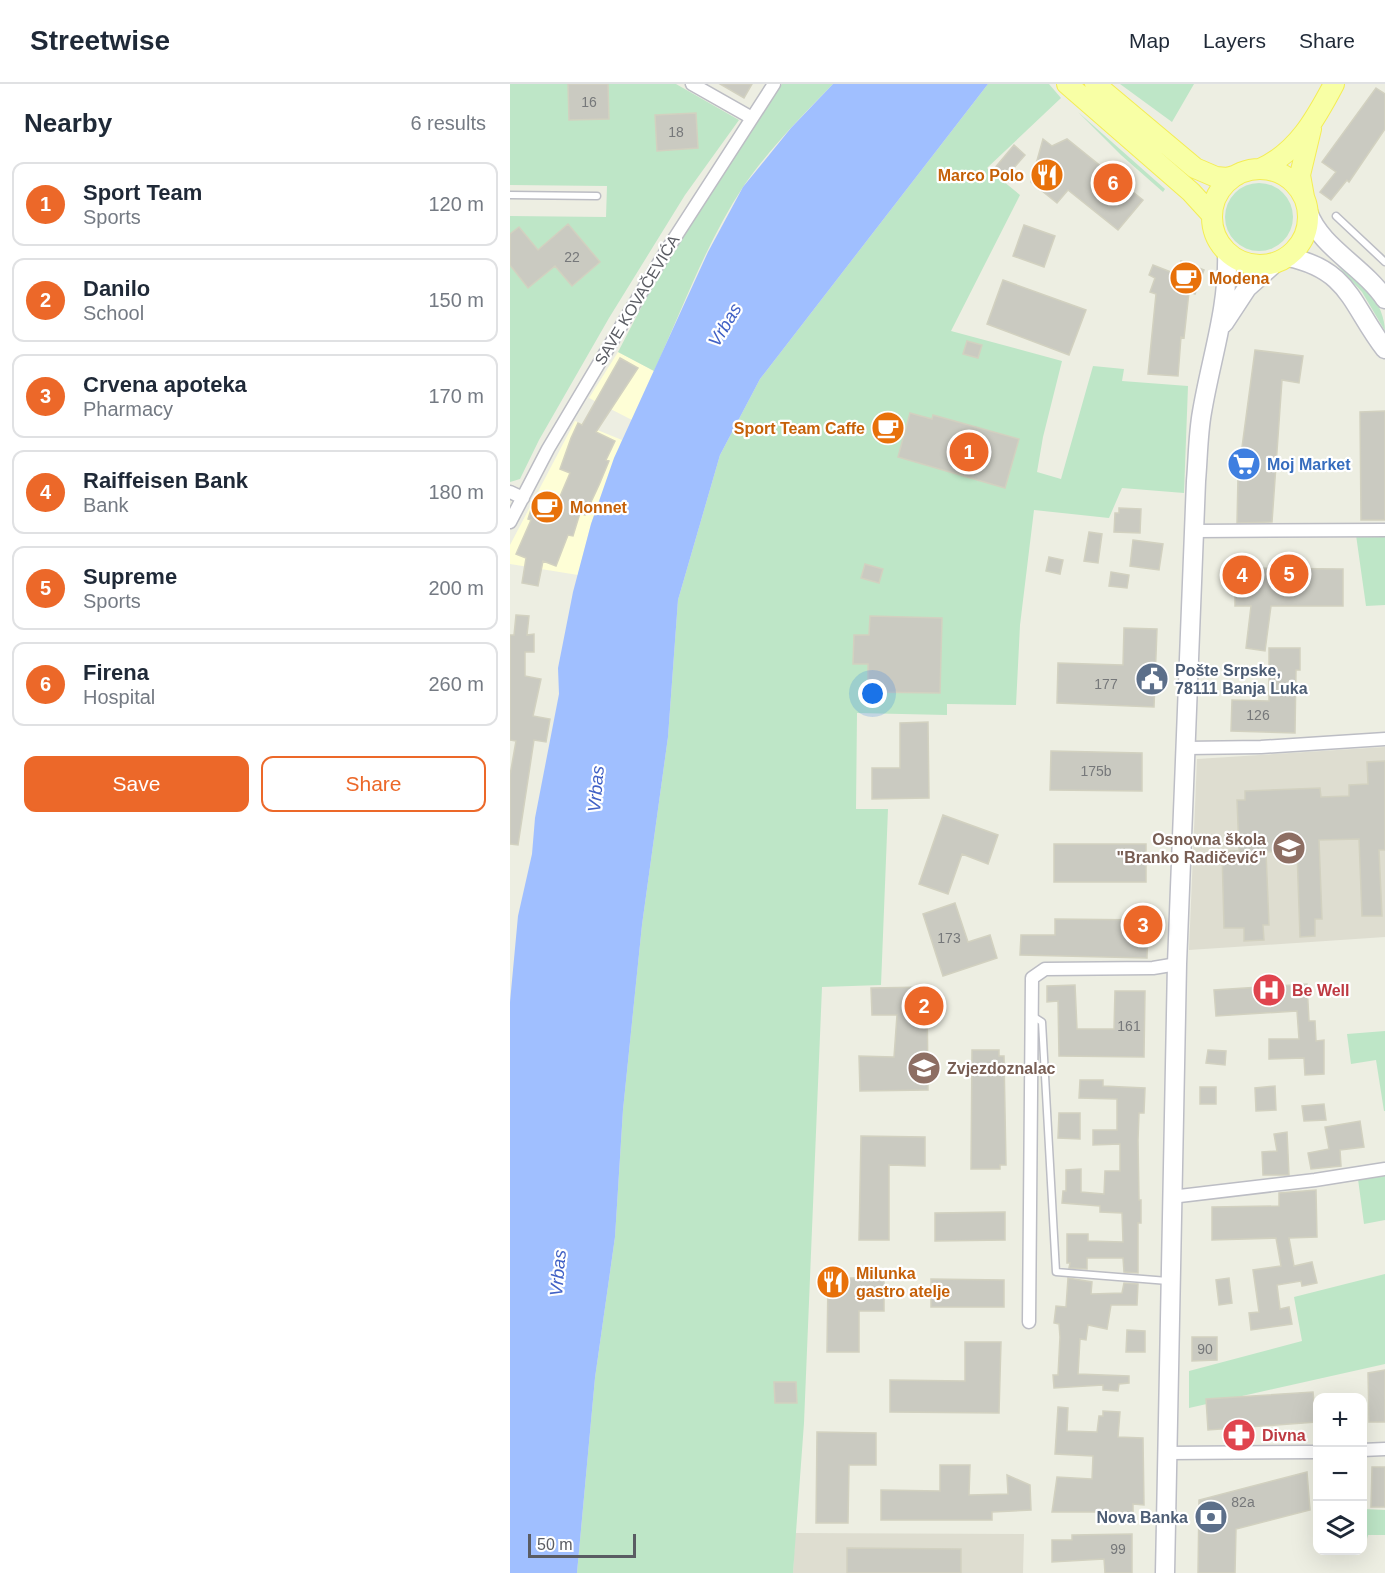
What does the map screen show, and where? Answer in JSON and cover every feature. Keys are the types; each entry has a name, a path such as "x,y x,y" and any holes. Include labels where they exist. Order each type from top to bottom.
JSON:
{"main road":[{"path":"1067,84 1191,192 1212,215"},
{"path":"1095,84 1195,168 1216,177 1227,178 1260,169 1286,154 1313,123 1334,84"},
{"path":"1237,175 1219,192 1212,215 1214,231 1227,252 1249,264 1281,260 1304,237 1306,204 1301,168 1313,123"},
{"path":"1260,169 1286,176 1306,204"}],"street":[{"path":"692,84 752,118"},
{"name":"SAVE KOVAČEVIĆA","path":"510,522 548,449 663,256 774,84"},
{"path":"1306,204 1313,228 1361,270 1385,299"},
{"path":"1165,1573 1177,964 1195,531 1201,414 1220,333 1227,276 1227,252"},
{"path":"1220,333 1230,311 1247,288 1281,260 1310,262 1329,272 1353,298 1385,349"},
{"path":"510,492 523,498"},
{"path":"1195,531 1385,530"},
{"path":"1186,748 1261,747 1385,739"},
{"path":"1029,1322 1032,978 1044,969 1153,968 1177,964"},
{"path":"1171,1197 1316,1180 1385,1169"},
{"path":"1367,1450 1385,1449"},
{"path":"1166,1453 1313,1452"}],"lane":[{"path":"510,195 597,196"},
{"path":"1336,216 1385,262"},
{"path":"1031,1015 1042,1022 1056,1272 1169,1281"}],"shaded area":[{"path":"510,84 676,84 739,120 685,195 609,318 539,440 520,479 510,482 510,216 606,217 607,186 510,185"},
{"path":"782,84 833,84 775,146 743,187 717,231 654,371 618,352 657,277"},
{"path":"988,84 1049,84 1061,98 987,168 1020,195 951,331 1062,361 1043,437 1037,472 1061,479 1093,366 1124,369 1122,381 1188,386 1184,493 1122,488 1109,518 1034,510 1020,625 1016,705 947,704 947,715 857,713 856,809 888,809 881,985 822,987 804,1423 793,1573 577,1573 595,1378 615,1237 623,1110 642,925 668,737 678,600 720,455 760,379"},
{"path":"1120,84 1194,84 1172,122"},
{"path":"1078,112 1165,189 1163,192 1121,155"},
{"path":"1259,183 1272,186 1283,193 1290,204 1293,217 1290,230 1283,241 1272,248 1259,251 1246,248 1235,241 1228,230 1225,217 1228,204 1235,193 1246,186"},
{"path":"1342,262 1364,284 1377,302 1385,331 1362,292 1338,266"},
{"path":"618,352 654,371 632,420 589,398"},
{"path":"575,421 622,440 591,524 578,575 510,564 510,545"},
{"path":"1356,535 1385,535 1385,605 1366,606"},
{"name":"Osnovna škola \"Branko Radičević\"","path":"1385,747 1385,937 1189,950 1197,759"},
{"path":"1385,1031 1384,1111 1376,1060 1351,1064 1347,1034"},
{"path":"1385,1176 1385,1220 1364,1224 1358,1179"},
{"path":"1385,1274 1385,1364 1189,1408 1189,1371 1302,1341 1294,1297"},
{"path":"1367,1509 1385,1510 1385,1535 1368,1535 1367,1539"},
{"path":"795,1533 1024,1534 1023,1573 793,1573"}],"water":[{"name":"Vrbas","path":"833,84 988,84 760,379 720,455 678,600 668,737 642,925 623,1110 615,1237 595,1378 577,1573 510,1573 510,1002 518,916 532,854 535,818 559,694 558,668 573,592 591,524 614,458 708,252 743,187 791,128"}],"building":[{"path":"568,84 608,84 609,119 569,120"},
{"path":"720,84 752,84 744,98"},
{"path":"1376,88 1385,94 1385,129 1349,182 1347,180 1331,200 1320,192 1336,172 1322,162"},
{"path":"696,113 698,148 657,151 655,115"},
{"path":"1043,139 1052,146 1067,139 1143,200 1118,230 1068,190 1057,203 1031,182"},
{"path":"1014,145 1025,155 1005,178 994,169"},
{"path":"568,224 600,262 572,286 555,266 528,288 510,265 510,234 519,227 538,250"},
{"path":"1024,225 1055,236 1044,267 1013,256"},
{"path":"1181,261 1204,270 1195,294 1189,292 1184,338 1181,337 1178,376 1148,374 1156,294 1150,292 1155,278 1149,275 1153,265 1176,274"},
{"path":"1003,280 1086,310 1069,355 987,324"},
{"path":"967,341 982,345 978,358 963,354"},
{"path":"1255,350 1303,356 1299,383 1282,380 1272,522 1237,523 1238,477"},
{"path":"620,358 638,368 596,432 615,441 606,460 609,461 599,485 585,515 580,513 573,536 568,535 556,566 543,561 538,586 522,583 526,558 516,554 531,520 528,519 534,500 555,508 570,473 560,469 571,438 578,423 582,425"},
{"path":"1385,411 1385,520 1361,520 1360,412"},
{"path":"910,413 932,419 933,415 1019,439 1005,488 898,457"},
{"path":"1119,508 1141,509 1140,533 1114,532 1115,513 1119,513"},
{"path":"1089,532 1102,534 1098,563 1084,561"},
{"path":"1133,540 1163,544 1159,570 1130,566"},
{"path":"1049,557 1063,560 1060,574 1046,571"},
{"path":"865,564 883,569 879,583 861,578"},
{"path":"1235,568 1343,569 1343,606 1271,606 1265,651 1246,648 1251,606 1235,606"},
{"path":"1111,572 1129,575 1127,588 1109,586"},
{"path":"516,615 529,616 527,635 534,634 534,652 525,652 525,676 541,679 533,716 550,719 546,742 534,740 518,845 510,844 510,775 516,741 510,740 510,635 514,635"},
{"path":"870,616 942,618 940,693 868,692 868,664 853,664 854,635 869,635"},
{"path":"1124,628 1157,629 1154,707 1057,703 1058,663 1123,665"},
{"path":"1269,648 1300,648 1300,670 1296,670 1295,733 1231,731 1232,700 1269,701"},
{"path":"928,722 929,798 872,799 872,768 900,768 900,723"},
{"path":"1051,751 1142,753 1142,791 1050,790"},
{"path":"1385,761 1385,850 1379,850 1382,916 1362,916 1359,839 1319,840 1322,919 1315,919 1315,936 1300,937 1297,851 1266,852 1269,925 1263,925 1264,940 1244,941 1244,928 1224,928 1222,851 1239,851 1237,800 1245,800 1245,791 1320,788 1321,797 1349,796 1349,785 1368,784 1367,762"},
{"path":"943,815 998,835 988,864 962,854 948,894 919,884"},
{"path":"1054,844 1146,844 1146,882 1054,882"},
{"path":"955,903 968,942 990,935 997,958 943,976 923,914"},
{"path":"1055,919 1148,920 1147,958 1020,955 1021,935 1055,935"},
{"path":"1307,984 1309,1021 1315,1021 1316,1041 1324,1040 1324,1074 1305,1075 1304,1058 1269,1059 1269,1039 1299,1039 1297,1011 1216,1016 1214,990"},
{"path":"1075,985 1077,1029 1114,1029 1115,991 1145,991 1144,1057 1059,1056 1058,1001 1047,1002 1047,986"},
{"path":"927,987 928,1090 860,1091 859,1056 894,1057 897,1015 872,1015 871,988"},
{"path":"972,1050 999,1050 999,1056 1004,1056 1006,1165 1000,1165 1000,1169 971,1169"},
{"path":"1208,1050 1226,1051 1225,1065 1206,1063"},
{"path":"1080,1080 1103,1080 1103,1086 1145,1088 1144,1113 1139,1113 1141,1223 1138,1223 1138,1273 1124,1272 1123,1258 1087,1258 1087,1269 1069,1268 1070,1263 1067,1263 1067,1234 1088,1234 1088,1241 1123,1242 1122,1213 1100,1212 1100,1206 1062,1203 1063,1191 1066,1191 1066,1170 1081,1169 1081,1192 1104,1194 1105,1171 1120,1171 1120,1144 1093,1145 1093,1130 1117,1130 1117,1099 1079,1098"},
{"path":"1275,1086 1276,1110 1256,1111 1255,1088"},
{"path":"1200,1087 1216,1087 1216,1104 1200,1104"},
{"path":"1324,1104 1326,1120 1304,1121 1302,1106"},
{"path":"1059,1113 1080,1113 1080,1139 1058,1138"},
{"path":"1360,1121 1364,1147 1340,1150 1341,1166 1311,1169 1308,1153 1329,1149 1325,1127"},
{"path":"1287,1132 1289,1175 1263,1175 1262,1152 1277,1151 1274,1134"},
{"path":"861,1136 925,1137 925,1166 889,1165 889,1240 859,1240"},
{"path":"1316,1190 1317,1237 1289,1238 1294,1266 1312,1262 1317,1283 1302,1286 1301,1281 1277,1285 1280,1309 1289,1307 1292,1324 1251,1330 1249,1313 1259,1312 1253,1270 1281,1266 1276,1238 1212,1240 1212,1207 1279,1206 1279,1193"},
{"path":"1005,1212 1005,1240 935,1241 935,1213"},
{"path":"828,1278 884,1278 884,1311 859,1311 859,1352 827,1352"},
{"path":"1068,1278 1092,1282 1091,1294 1122,1293 1124,1283 1138,1284 1137,1305 1111,1305 1107,1329 1088,1325 1086,1340 1080,1339 1078,1374 1129,1376 1129,1383 1119,1384 1118,1391 1103,1390 1103,1385 1054,1388 1053,1375 1058,1375 1060,1337 1059,1324 1054,1323 1056,1306 1066,1307"},
{"path":"1229,1278 1232,1303 1219,1305 1216,1280"},
{"path":"931,1279 1004,1280 1004,1307 931,1307"},
{"path":"1127,1330 1145,1331 1145,1352 1126,1352"},
{"path":"1192,1337 1217,1337 1217,1360 1192,1361"},
{"path":"965,1342 1001,1342 999,1413 890,1412 890,1380 965,1381"},
{"path":"1385,1370 1385,1422 1369,1422 1368,1373"},
{"path":"774,1382 796,1382 797,1403 775,1403"},
{"path":"1313,1392 1313,1422 1208,1430 1206,1399"},
{"path":"1058,1407 1068,1408 1067,1431 1097,1432 1099,1416 1103,1416 1103,1411 1120,1412 1118,1437 1143,1438 1144,1505 1133,1504 1133,1518 1101,1515 1101,1512 1052,1512 1057,1477 1092,1479 1093,1456 1055,1454"},
{"path":"817,1432 876,1433 876,1465 849,1465 848,1523 816,1523"},
{"path":"940,1465 970,1465 969,1495 1008,1494 1007,1475 1030,1485 1031,1510 992,1512 992,1520 881,1520 881,1490 940,1491"},
{"path":"1372,1467 1385,1467 1385,1507 1371,1507"},
{"path":"1307,1472 1310,1510 1236,1529 1235,1573 1198,1573 1199,1500"},
{"path":"1132,1534 1132,1573 1105,1573 1104,1559 1052,1562 1052,1540 1072,1540 1072,1535"},
{"path":"847,1548 961,1549 961,1573 847,1573"}],"place":[{"name":"Marco Polo","path":"1047,175"},
{"name":"Firena","path":"1113,183"},
{"name":"Modena","path":"1186,278"},
{"name":"Sport Team Caffe","path":"888,428"},
{"name":"Sport Team","path":"969,452"},
{"name":"Moj Market","path":"1244,464"},
{"name":"Monnet","path":"547,507"},
{"name":"Supreme","path":"1289,574"},
{"name":"Raiffeisen Bank","path":"1242,575"},
{"name":"Pošte Srpske, 78111 Banja Luka","path":"1152,679"},
{"name":"Osnovna škola \"Branko Radičević\"","path":"1289,848"},
{"name":"Crvena apoteka","path":"1143,925"},
{"name":"Be Well","path":"1269,990"},
{"name":"Danilo","path":"924,1006"},
{"name":"Zvjezdoznalac","path":"924,1068"},
{"name":"Milunka gastro atelje","path":"833,1282"},
{"name":"Divna","path":"1239,1435"},
{"name":"Nova Banka","path":"1211,1517"}]}
